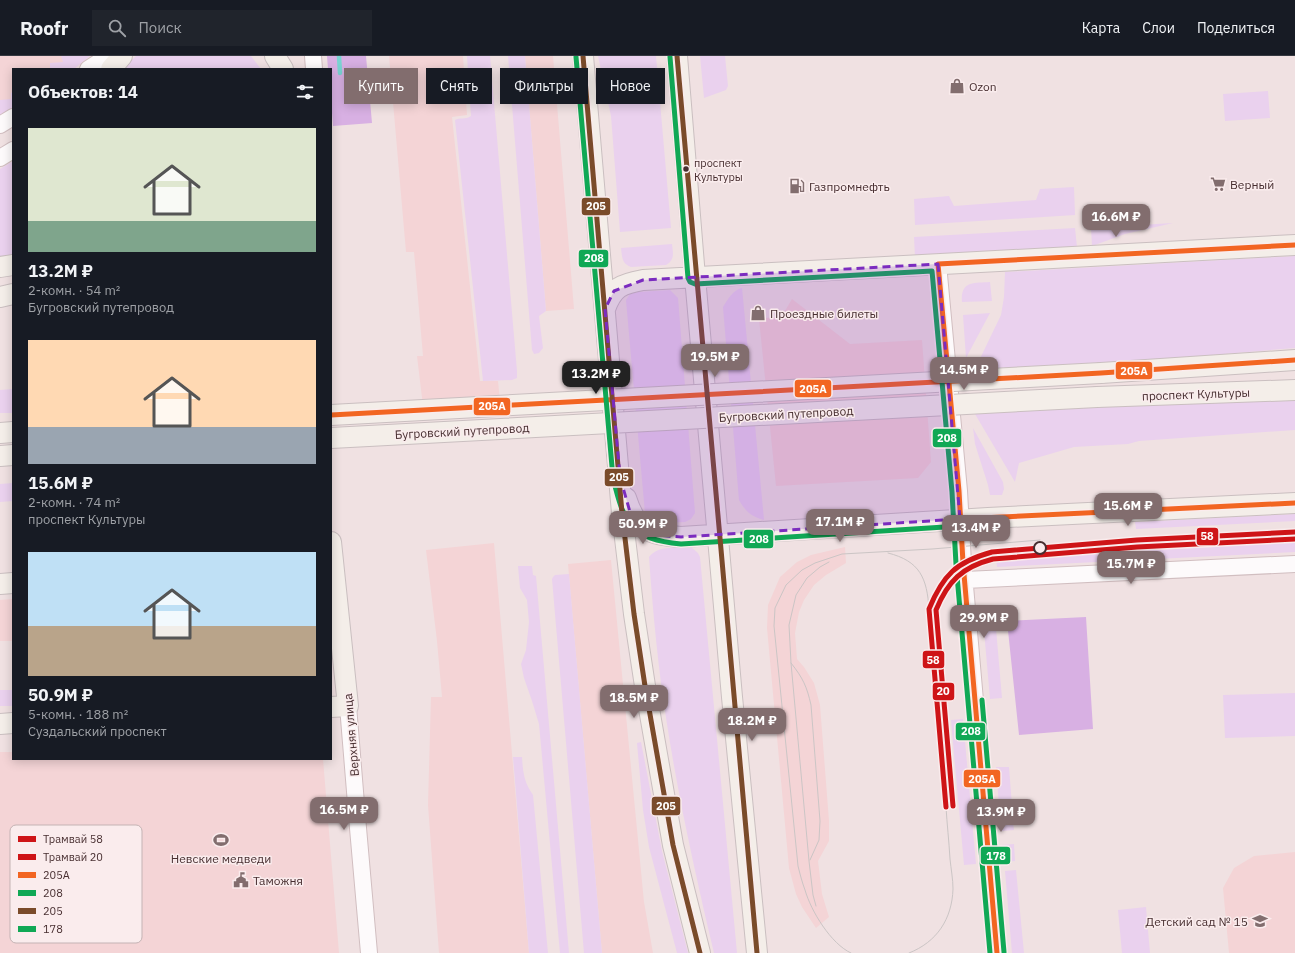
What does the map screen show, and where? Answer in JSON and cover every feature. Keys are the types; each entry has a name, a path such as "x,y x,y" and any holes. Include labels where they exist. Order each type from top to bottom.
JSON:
{"main road":[{"path":"112,68 122,56"},
{"path":"275,56 282,68"},
{"path":"583,56 622,513 634,614 644,686 673,845 700,953"},
{"path":"677,56 735,728 757,953"},
{"path":"605,309 608,299 614,291 622,286 643,280 1295,245"},
{"path":"0,267 12,265"},
{"path":"0,297 12,294"},
{"path":"0,302 12,301"},
{"name":"Бугровский путепровод","path":"332,415 1101,373 1295,360"},
{"name":"проспект Культуры","path":"1097,397 1295,390"},
{"name":"Бугровский путепровод","path":"332,438 1097,397"},
{"path":"0,432 12,432"},
{"path":"0,456 12,455"},
{"path":"620,478 630,512 638,524 657,535 681,537 960,520 1295,503"},
{"name":"Верхняя улица","path":"332,566 340,706"},
{"path":"0,584 12,583"},
{"path":"0,724 12,723"}],"street":[{"path":"90,68 108,56"},
{"path":"286,56 286,68"},
{"path":"313,56 314,68"},
{"path":"0,125 12,118"},
{"path":"0,158 12,151"},
{"path":"938,264 959,491 965,580 998,953"},
{"path":"965,580 1295,564"},
{"name":"Верхняя улица","path":"340,706 358,828 369,953"}],"highlighted area":[{"path":"938,264 960,519 681,537 657,535 638,524 630,512 620,477 605,309 614,291 643,280"}],"shaded area":[{"path":"0,56 90,56 75,68 12,68 12,112 0,118"},
{"path":"61,56 90,56 75,68 50,68 50,63 63,62"},
{"path":"136,56 251,56 260,68 126,68 128,64"},
{"path":"327,56 366,56 367,68 344,68 344,104 370,104 372,123 333,126 332,68 328,68"},
{"path":"389,56 463,56 464,68 426,68 426,104 466,104 467,115 452,117 480,381 498,381 500,401 423,406 417,356 423,356 414,252 406,252 393,104 418,104 418,68 390,68"},
{"path":"467,56 490,56 491,68 468,68"},
{"path":"508,56 525,56 526,68 509,68"},
{"path":"525,56 553,56 554,68 526,68"},
{"path":"598,56 656,56 657,68 601,68"},
{"path":"700,56 725,56 728,86 726,90 704,98"},
{"path":"492,79 517,371 517,378 512,380 483,381 455,120 471,116 470,104 492,104"},
{"path":"1268,91 1270,118 1225,121 1223,94"},
{"path":"11,93 12,112 0,118 0,100 11,99"},
{"path":"512,104 529,104 546,311 539,316 543,348 539,353 534,354 532,350"},
{"path":"529,104 557,104 574,309 546,311"},
{"path":"608,104 660,104 671,228 620,232 611,116"},
{"path":"12,162 12,257 0,260 0,169"},
{"path":"1074,187 1075,215 915,225 914,199 949,196 954,206 1036,200 1040,189"},
{"path":"1173,223 1125,234 1092,246 1091,228"},
{"path":"1075,228 1077,247 915,257 914,237"},
{"path":"672,244 672,259 666,265 631,267 624,262 622,257 621,248"},
{"path":"1295,256 1295,348 1092,365 974,371 1001,315 1004,297 1005,272"},
{"path":"990,282 992,301 962,302 963,290 969,284"},
{"path":"742,288 764,520 749,513 739,500 723,307 733,293"},
{"path":"670,290 678,298 695,513 691,519 685,522 657,523 650,520 645,513 626,300 630,294 638,292"},
{"path":"792,299 850,344 922,340 931,462 918,478 776,486 759,319 782,316"},
{"path":"990,313 966,358 963,315"},
{"path":"12,389 12,413 0,413 0,390"},
{"path":"1295,401 1295,430 1074,447 1019,463 1015,482 975,414 1142,402"},
{"path":"973,428 1003,482 1004,489 1002,495 990,495 975,444"},
{"path":"12,483 12,501 0,502 0,484"},
{"path":"1295,514 1295,521 1136,529 1135,522"},
{"path":"1295,535 1295,552 997,567 996,556 1136,544"},
{"path":"494,543 529,953 439,953 428,805 431,697 442,697 426,550"},
{"path":"674,547 691,547 700,557 737,953 714,953 682,810 658,661 649,557 653,553 663,549"},
{"path":"845,547 846,563 826,575 814,585 804,600 799,612 795,633 797,659 814,683 820,705 829,821 829,841 818,861 822,894 829,917 816,928 802,907 796,894 789,868 767,628 768,605 780,577 797,562 811,555"},
{"path":"611,560 644,902 653,953 602,953 568,564"},
{"path":"518,566 532,566 533,575 536,576 569,953 560,953 539,724 521,664 526,650 529,622 527,600 520,588"},
{"path":"569,574 602,953 584,953 552,579 555,575"},
{"path":"12,599 12,641 0,641 0,600"},
{"path":"995,617 1002,698 990,699 983,619"},
{"path":"1086,617 1093,729 1019,735 1007,621"},
{"path":"0,690 12,690 12,706 0,706"},
{"path":"1295,693 1295,736 1225,738 1223,695"},
{"path":"963,719 976,864 964,865 951,720"},
{"path":"641,742 662,851 688,953 677,953 649,847 643,810 637,743"},
{"path":"0,752 12,752 12,760 323,760 339,953 0,953"},
{"path":"513,757 522,757 524,777 533,795 548,953 529,953"},
{"path":"996,767 1009,767 1012,806 1002,807 1004,824 1013,823 1014,830 1001,831"},
{"path":"1014,844 1015,861 1004,862 1002,845"},
{"name":"Детский сад № 15","path":"1295,852 1295,953 1229,953 1223,888 1234,868 1254,856"},
{"path":"1016,870 1024,953 1012,953 1005,871"},
{"path":"1146,907 1150,953 1122,953 1118,910"}],"waterway":[{"path":"339,56 340,73"}],"tram line":[{"name":"58","path":"946,807 929,609 940,587 952,572 960,565 969,560 992,552 1137,540 1295,532"},
{"name":"20","path":"953,806 936,610 951,583 957,577 973,566 993,559 1137,547 1295,539"},
{"path":"851,953 844,949 829,935 817,917 808,898 798,866 774,626 775,608 786,585 802,570 815,563 842,554 932,549 1040,540"},
{"path":"888,553 899,556 908,561 920,572 926,588 929,609"},
{"path":"816,906 813,895 809,861 791,663 789,625 796,595 807,578 820,567 829,562"},
{"path":"791,663 799,673 804,683 811,705 820,821 819,840 810,860"},
{"path":"909,953 928,943 935,936 946,920 950,910 953,885 946,807"}],"transit line":[{"name":"205","path":"583,56 622,513 634,614 673,845 700,953"},
{"name":"205","path":"677,56 715,504 757,953"},
{"name":"208","path":"576,57 613,478 621,507 632,526 640,533 651,538 664,542 681,544 960,526"},
{"name":"208","path":"670,57 688,278 690,282 695,284 932,271 952,492 956,564 990,953"},
{"name":"205А","path":"997,953 963,563 959,491 938,264 1295,245"},
{"name":"205А","path":"332,415 1101,373 1295,360"},
{"name":"205А","path":"960,519 1295,503"},
{"name":"178","path":"982,700 1004,952"}],"place":[{"name":"Ozon","path":"957,86"},
{"name":"проспект Культуры","path":"686,169"},
{"name":"Верный","path":"1218,184"},
{"name":"Газпромнефть","path":"797,186"},
{"name":"Проездные билеты","path":"758,313"},
{"name":"Невские медведи","path":"221,840"},
{"name":"Таможня","path":"241,880"},
{"name":"Детский сад № 15","path":"1260,921"}]}
